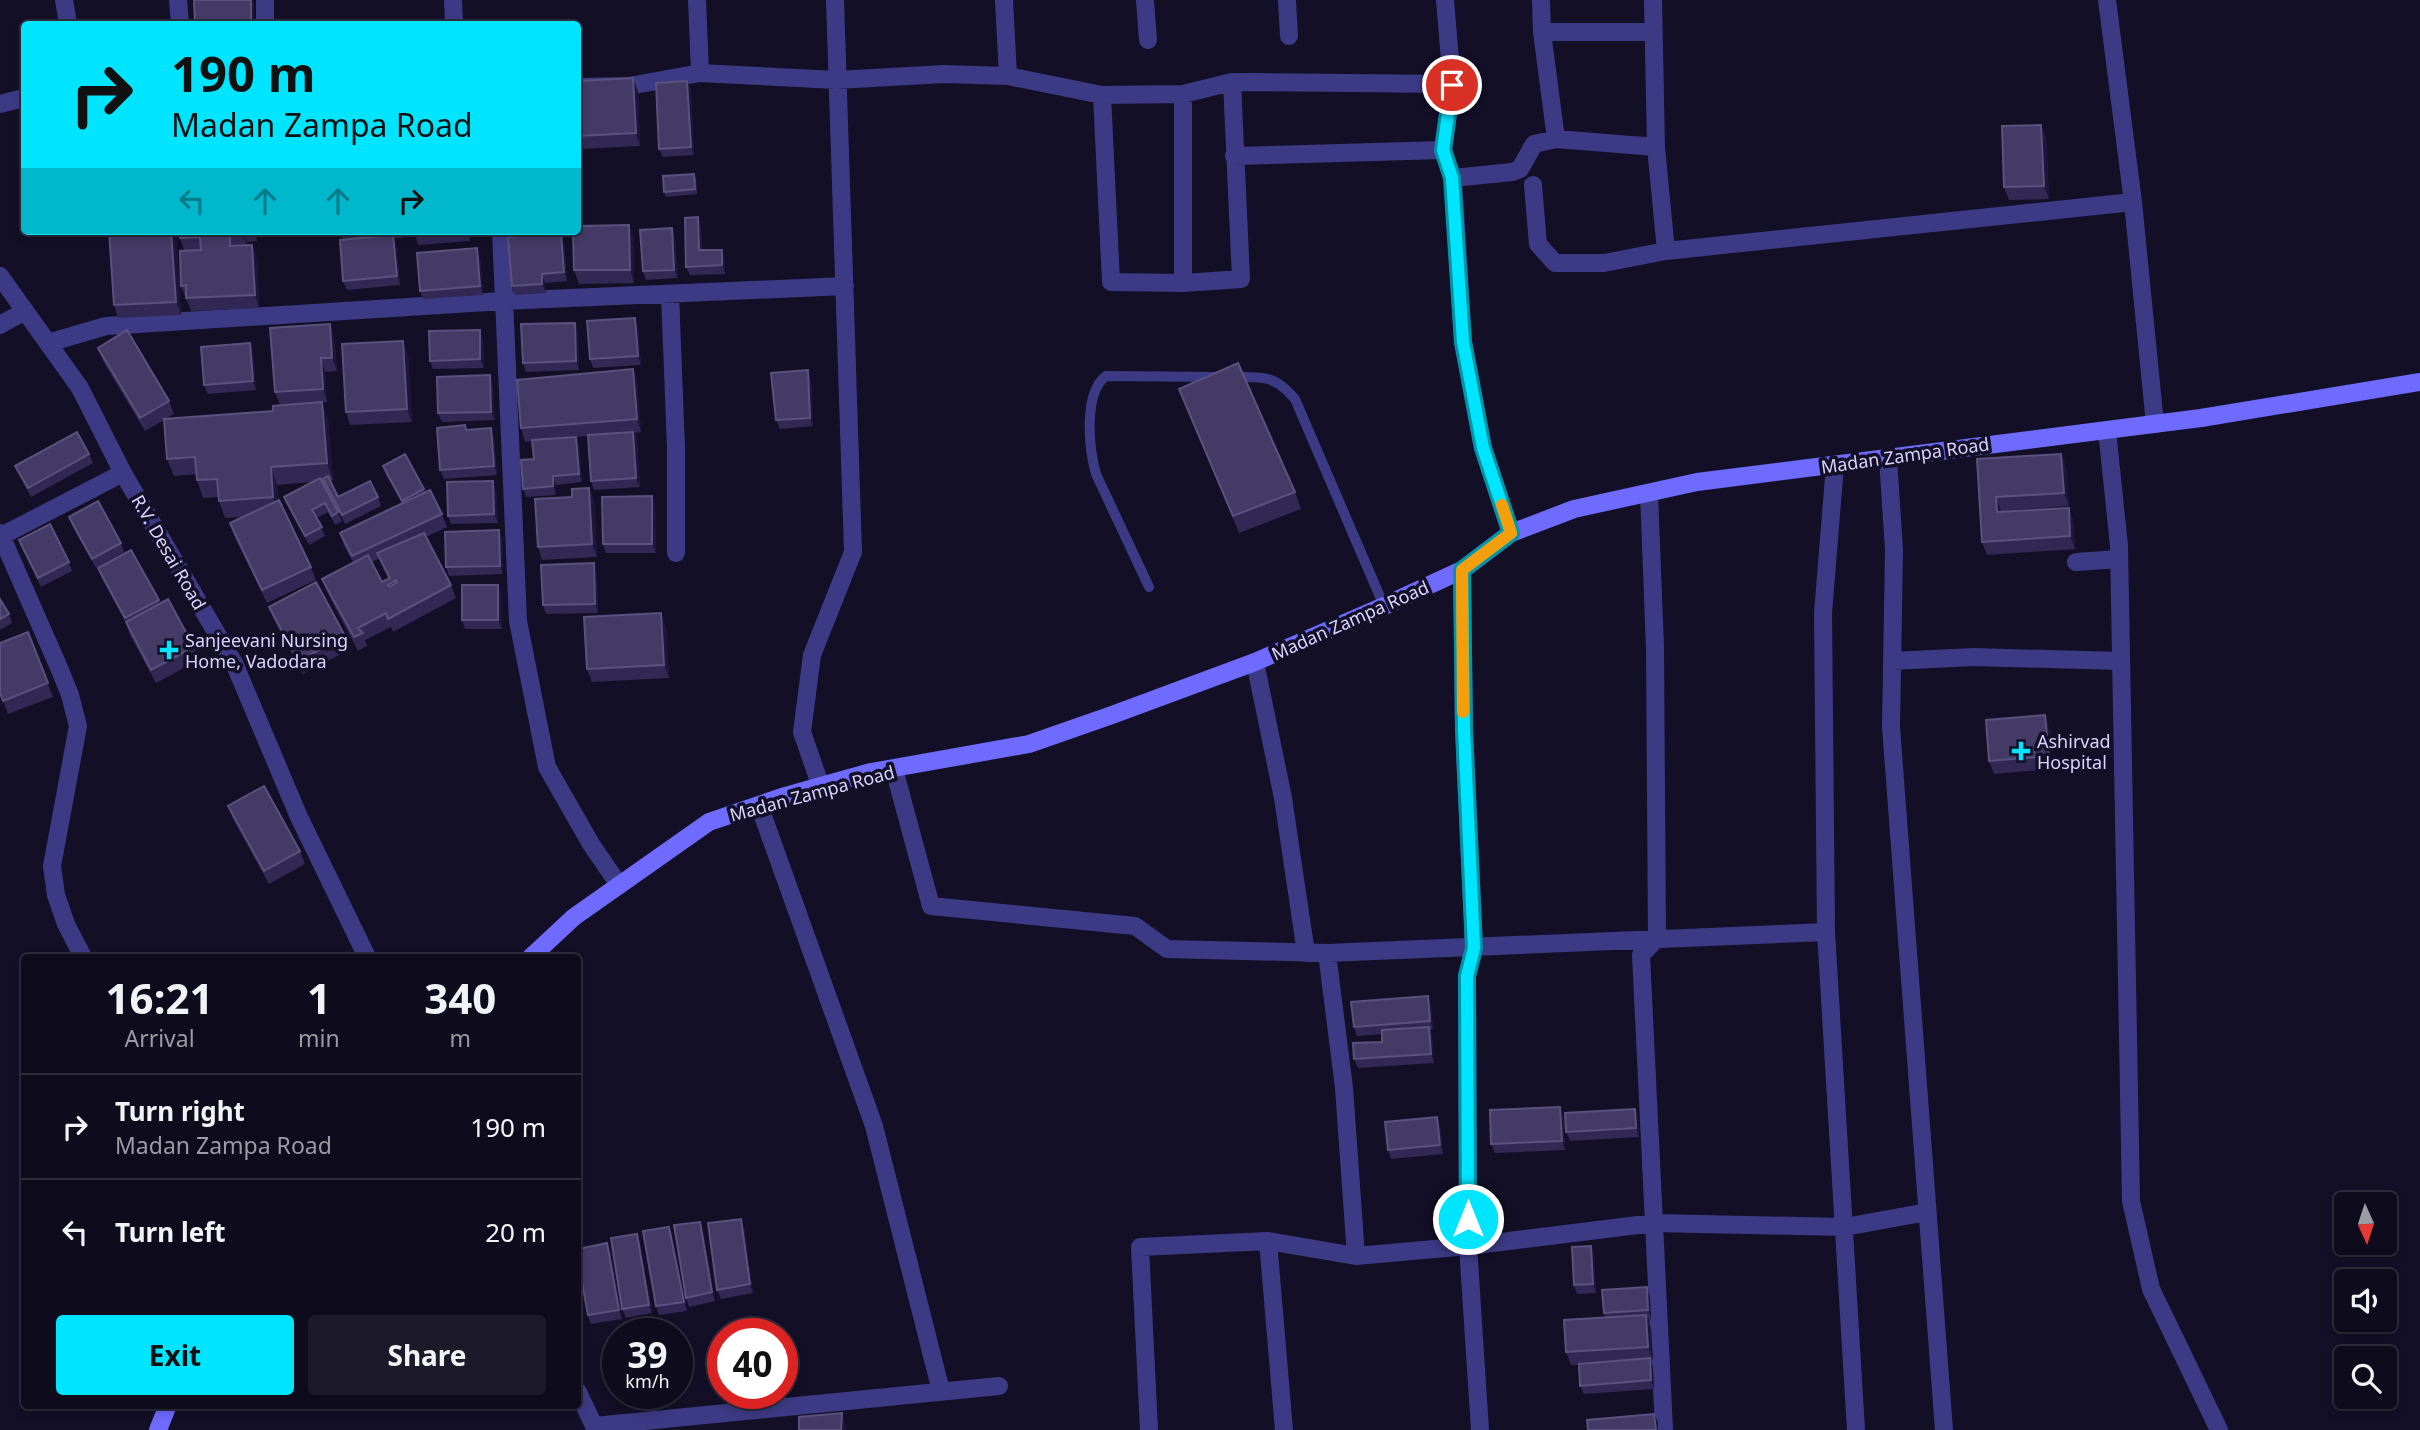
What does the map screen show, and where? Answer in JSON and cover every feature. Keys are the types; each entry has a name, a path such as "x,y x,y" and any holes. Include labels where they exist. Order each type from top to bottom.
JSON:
{"main road":[{"name":"Madan Zampa Road","path":"534,954 574,917 709,822 871,772 1030,744 1255,663 1462,570 1511,533 1574,509 1697,482 2201,418 2420,382"},
{"path":"158,1430 166,1409"}],"street":[{"path":"64,0 68,21"},
{"path":"178,0 180,21"},
{"path":"265,0 265,21"},
{"path":"453,0 454,21"},
{"path":"697,0 701,73"},
{"path":"821,787 802,732 812,655 853,552 835,0"},
{"path":"1004,0 1009,76"},
{"path":"1145,0 1148,40"},
{"path":"1287,0 1289,36"},
{"path":"1445,0 1452,85 1443,150 1452,178 1463,342 1483,448 1511,533"},
{"path":"1541,0 1542,32 1556,139"},
{"path":"1653,0 1656,147 1666,251"},
{"path":"2107,0 2133,202 2155,424"},
{"path":"1542,32 1653,32"},
{"path":"581,87 629,86 701,73 837,80 944,74 1009,76 1102,95 1182,94 1233,82 1452,85"},
{"path":"1102,95 1111,282 1183,283 1241,279 1233,82"},
{"path":"1182,94 1183,283"},
{"path":"0,104 21,100"},
{"path":"1452,178 1520,169 1534,144 1556,139 1656,147"},
{"path":"1234,156 1443,150"},
{"path":"1533,185 1538,244 1555,263 1604,263 1666,251 2133,202"},
{"path":"501,235 518,621 547,767 591,844 619,885"},
{"name":"R.V. Desai Road","path":"0,276 80,388 123,473 233,663 299,817 366,954"},
{"path":"48,343 106,326 503,301 845,286"},
{"path":"670,294 676,447 676,553"},
{"path":"0,325 25,311"},
{"path":"2106,429 2119,537 2131,1201 2151,1289 2219,1430"},
{"path":"1888,458 1894,550 1892,741 1944,1430"},
{"path":"1835,465 1823,613 1826,932 1856,1430"},
{"path":"81,954 66,924 52,866 78,726 65,682 1,535 123,473"},
{"path":"1648,493 1655,648 1657,938 1641,955 1664,1430"},
{"path":"2076,562 2119,559"},
{"path":"1462,570 1464,730 1474,948 1467,976 1468,1246 1480,1430"},
{"path":"1892,661 1973,657 2121,661"},
{"path":"1255,663 1283,798 1306,953"},
{"path":"894,769 931,906 1135,926 1167,949 1327,953 1826,932"},
{"path":"759,805 874,1126 940,1391"},
{"path":"1327,953 1344,1088 1356,1256"},
{"path":"1149,1430 1140,1247 1268,1241 1356,1256 1468,1246 1654,1223 1845,1227 1927,1212"},
{"path":"1268,1241 1284,1430"},
{"path":"581,1398 595,1428 999,1386"}],"lane":[{"path":"1149,587 1096,474 1090,454 1091,396 1098,382 1106,376 1269,377 1284,386 1295,398 1384,606"}],"building":[{"path":"194,0 251,0 251,21 195,21"},
{"path":"633,78 636,133 581,136 581,81"},
{"path":"687,81 691,147 659,149 656,83"},
{"path":"2041,125 2044,186 2004,187 2002,126"},
{"path":"694,174 695,189 664,192 663,176"},
{"path":"698,217 699,250 722,250 722,265 686,267 685,218"},
{"path":"629,225 630,270 574,270 573,235 581,235 581,226"},
{"path":"672,228 674,270 643,271 640,230"},
{"path":"109,235 171,235 176,302 114,305"},
{"path":"180,235 243,235 230,236 230,246 252,245 255,295 186,298 186,285 181,286 180,251 201,250 200,237 180,238"},
{"path":"393,235 397,276 343,281 340,240"},
{"path":"561,235 564,272 542,274 542,284 512,286 508,237"},
{"path":"477,248 480,286 420,291 417,253"},
{"path":"635,318 638,356 590,359 587,321"},
{"path":"575,323 576,361 523,363 521,324"},
{"path":"330,324 332,358 321,358 323,389 275,392 270,328"},
{"path":"127,330 169,401 140,418 98,348"},
{"path":"480,330 480,359 430,361 429,331"},
{"path":"403,341 407,409 346,412 342,344"},
{"path":"250,343 253,381 204,385 201,347"},
{"path":"1238,363 1295,492 1233,516 1179,389"},
{"path":"633,369 637,419 521,428 517,380"},
{"path":"808,370 810,418 776,420 771,373"},
{"path":"490,375 491,412 438,413 437,377"},
{"path":"322,402 327,463 271,467 273,497 219,501 217,479 197,480 195,457 167,459 164,419 273,411 273,406"},
{"path":"465,425 466,430 491,428 494,466 440,470 437,428"},
{"path":"77,432 89,454 28,488 15,466"},
{"path":"633,432 636,478 591,481 588,435"},
{"path":"576,437 579,474 553,476 553,486 523,489 521,460 534,459 532,440"},
{"path":"405,454 424,489 402,501 383,466"},
{"path":"2061,454 2064,493 1996,497 1997,512 2069,508 2070,536 1982,542 1977,459"},
{"path":"328,476 338,497 370,481 378,497 342,515 323,479"},
{"path":"320,478 338,512 332,516 325,503 312,510 322,527 305,536 284,497"},
{"path":"493,481 494,514 448,516 447,482"},
{"path":"589,488 592,544 538,547 535,499 572,497 572,489"},
{"path":"430,490 442,514 352,556 340,533"},
{"path":"652,496 652,544 603,544 602,497"},
{"path":"279,500 311,567 262,590 230,523"},
{"path":"98,501 121,543 92,559 69,517"},
{"path":"50,524 69,562 38,578 19,540"},
{"path":"499,530 500,566 446,567 445,532"},
{"path":"424,533 451,585 388,619 386,613 358,628 363,633 354,637 322,579 368,555 382,582 390,578 377,553"},
{"path":"131,550 159,600 125,618 98,568"},
{"path":"594,563 595,604 543,605 541,565"},
{"path":"316,582 345,636 298,661 269,607"},
{"path":"462,585 498,585 498,620 462,620"},
{"path":"0,599 9,614 0,619"},
{"path":"168,599 194,647 151,670 126,622"},
{"path":"661,613 664,665 587,669 584,617"},
{"path":"28,632 48,683 3,701 0,693 0,643"},
{"path":"2045,715 2049,756 1989,761 1986,720"},
{"path":"264,786 300,851 264,871 228,806"},
{"path":"1428,996 1430,1021 1354,1027 1351,1002"},
{"path":"1429,1027 1431,1054 1354,1059 1353,1043 1382,1042 1382,1030"},
{"path":"1560,1107 1562,1141 1491,1144 1490,1110"},
{"path":"1635,1109 1636,1128 1566,1132 1565,1113"},
{"path":"1437,1117 1440,1145 1388,1150 1385,1122"},
{"path":"741,1219 750,1284 717,1290 708,1223"},
{"path":"700,1222 712,1292 686,1298 674,1225"},
{"path":"669,1227 684,1302 656,1306 643,1231"},
{"path":"637,1234 649,1305 622,1309 611,1238"},
{"path":"607,1243 619,1310 588,1315 581,1276 581,1248"},
{"path":"1591,1246 1593,1284 1574,1285 1572,1247"},
{"path":"1647,1287 1648,1310 1604,1313 1602,1290"},
{"path":"1646,1315 1648,1347 1566,1352 1564,1320"},
{"path":"1650,1358 1651,1380 1580,1386 1579,1364"},
{"path":"842,1413 841,1430 799,1430 799,1417"},
{"path":"1654,1414 1656,1430 1588,1430 1587,1420"}],"slow traffic":[{"path":"1463,712 1462,570 1511,533 1502,505"}],"place":[{"name":"Sanjeevani Nursing Home, Vadodara","path":"169,650"},
{"name":"Ashirvad Hospital","path":"2021,751"}],"route":[{"path":"1452,85 1443,150 1452,178 1463,342 1483,448 1511,533 1462,570 1464,730 1474,948 1467,976 1468,1219"}]}
